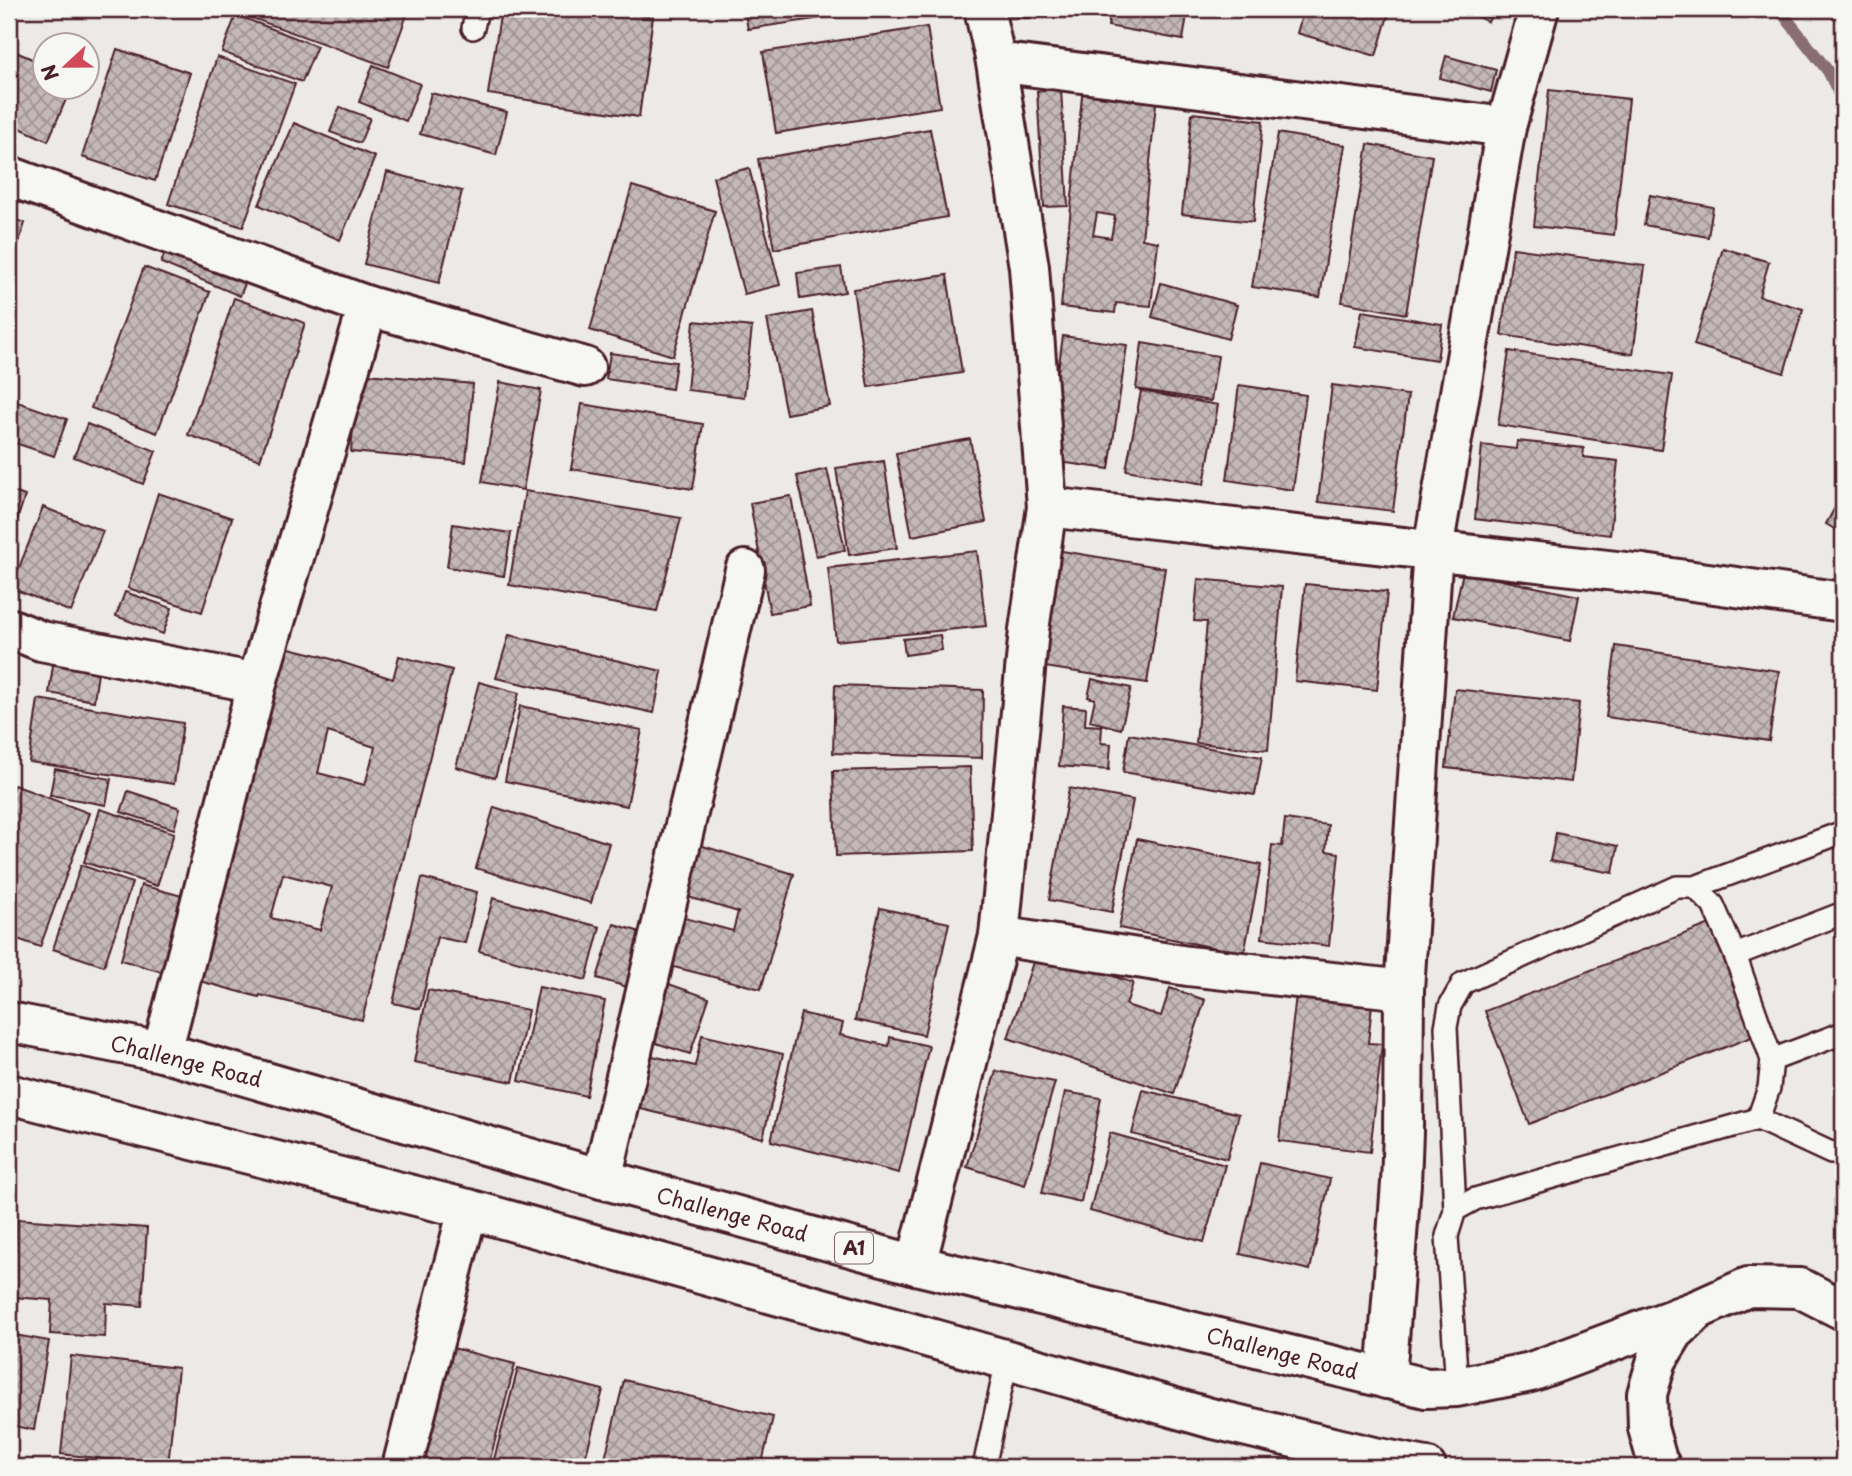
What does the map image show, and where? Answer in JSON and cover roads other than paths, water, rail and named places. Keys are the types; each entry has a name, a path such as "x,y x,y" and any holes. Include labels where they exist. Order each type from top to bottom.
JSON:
{"main road":[{"path":"916,1265 999,936 1029,630 1046,507 1029,267 996,62 984,9"},
{"path":"1386,1379 1402,1170 1404,990 1433,549 1506,127 1539,9"},
{"path":"996,62 1506,127"},
{"path":"9,176 368,306 586,367"},
{"path":"162,1052 257,683 368,306"},
{"path":"1046,507 1643,574 1843,602"},
{"path":"602,1179 745,570"},
{"path":"9,628 41,641 257,683"},
{"path":"999,936 1188,966 1404,990"},
{"name":"Challenge Road","path":"9,1022 162,1052 602,1179 916,1265 1426,1388 1457,1387 1531,1372 1748,1287 1800,1289 1843,1310"},
{"path":"9,1094 468,1209 1210,1418 1426,1467"},
{"path":"402,1467 468,1209"},
{"path":"1661,1467 1648,1428 1647,1394 1657,1360 1674,1332 1699,1308"}],"lane":[{"path":"1457,1387 1447,1236 1455,1210 1446,1027 1450,1006 1464,983 1677,887 1695,887 1843,832"},
{"path":"1695,887 1713,905 1735,955 1772,1060 1769,1088 1758,1119"},
{"path":"1735,955 1843,913"},
{"path":"1772,1060 1843,1032"},
{"path":"1455,1210 1475,1199 1758,1119 1831,1153 1843,1152"},
{"path":"984,1467 1007,1360"}],"waterway":[{"path":"1779,9 1828,71 1843,102"}]}
